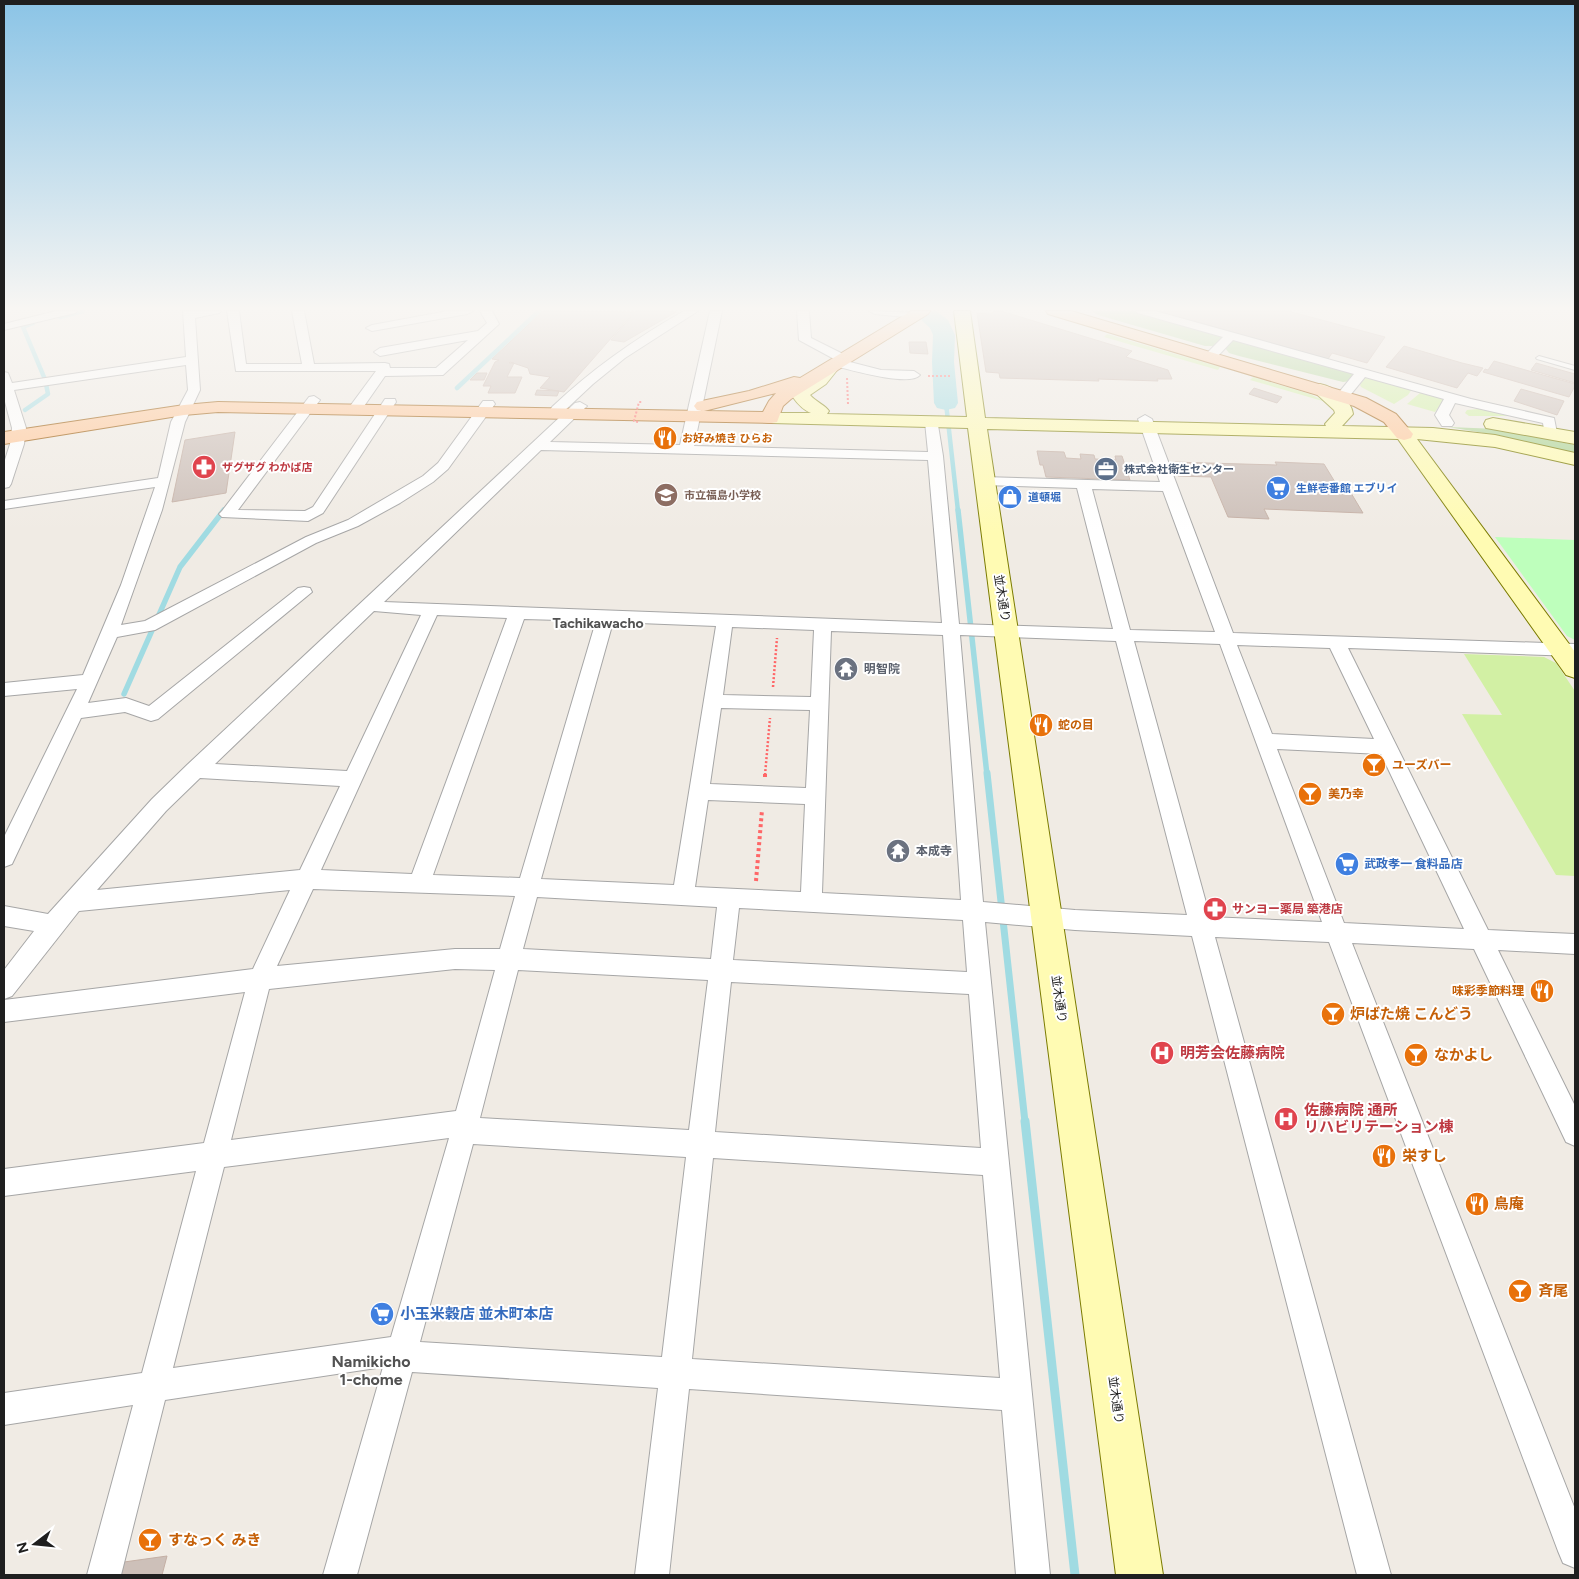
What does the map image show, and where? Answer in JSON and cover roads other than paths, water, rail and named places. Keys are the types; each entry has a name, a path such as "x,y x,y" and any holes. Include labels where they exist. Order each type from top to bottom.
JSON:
{"main road":[{"path":"693,412 782,385"},
{"path":"11,433 186,406 234,407 312,404 771,414 777,401 804,385"},
{"path":"1306,385 1380,411 1400,429"}],"street":[{"path":"4,484 11,433 5,385"},
{"path":"4,858 90,681 111,632 164,481 178,422 194,390 194,385"},
{"path":"357,405 372,385"},
{"path":"4,988 53,925 159,804 538,446 567,409 591,385"},
{"path":"686,450 699,385"},
{"path":"814,385 802,393 801,396 805,402 820,411"},
{"name":"並木通り","path":"972,385 996,630 1032,917 1140,1575"},
{"path":"1342,396 1352,385"},
{"path":"1408,385 1549,421 1550,433"},
{"path":"1320,389 1344,409 1344,414 1334,424"},
{"path":"1447,423 1442,415 1452,397"},
{"path":"312,404 227,514 308,516 318,510 387,406"},
{"path":"111,632 156,622 311,540 353,523 404,495 443,466 486,408"},
{"path":"771,414 820,411 945,419"},
{"path":"771,414 1400,429 1447,423 1497,424 1575,438"},
{"path":"945,419 936,456 957,629 981,912 980,984 1033,1575"},
{"path":"1147,424 1334,424 1400,429 1495,441 1575,459"},
{"path":"1147,424 1337,933 1575,1551"},
{"path":"1400,429 1568,649 1575,669"},
{"path":"538,446 936,456"},
{"path":"4,505 164,481"},
{"path":"983,481 1169,487"},
{"path":"1083,484 1374,1575"},
{"path":"75,712 126,705 151,714 304,592"},
{"path":"369,605 957,629 1568,649"},
{"path":"104,1575 260,979 432,609"},
{"path":"419,884 518,612"},
{"path":"340,1575 465,1127 528,888 606,616"},
{"path":"683,896 726,620"},
{"path":"812,902 823,624"},
{"path":"1336,642 1575,1133"},
{"path":"4,689 90,681"},
{"path":"713,701 820,704"},
{"path":"1266,741 1387,747"},
{"path":"194,770 353,779"},
{"path":"699,792 816,796"},
{"path":"73,902 306,879 812,902 1200,927 1575,944"},
{"path":"652,1575 720,971 742,899"},
{"path":"4,916 53,925"},
{"path":"4,1011 260,979 455,958 980,984"},
{"path":"4,1182 215,1155 465,1127 701,1145 997,1162"},
{"path":"4,1409 384,1352 675,1374 1017,1395"}],"waterway":[{"path":"25,410 48,394 46,385"},
{"path":"457,388 461,385"},
{"path":"945,385 946,403"},
{"path":"946,403 958,511"},
{"path":"124,694 180,567 224,510"},
{"path":"958,510 987,775"},
{"path":"987,773 1025,1122"},
{"path":"1025,1121 1075,1575"}],"place":[{"name":"お好み焼き ひらお","path":"665,438"},
{"name":"ザグザグ わかば店","path":"204,467"},
{"name":"株式会社衛生センター","path":"1106,469"},
{"name":"生鮮壱番館 エブリイ","path":"1278,488"},
{"name":"市立福島小学校","path":"666,495"},
{"name":"道頓堀","path":"1010,497"},
{"name":"明智院","path":"846,669"},
{"name":"蛇の目","path":"1041,725"},
{"name":"ユーズバー","path":"1374,765"},
{"name":"美乃幸","path":"1310,794"},
{"name":"本成寺","path":"898,851"},
{"name":"武政孝一 食料品店","path":"1347,864"},
{"name":"サンヨー薬局 築港店","path":"1215,909"},
{"name":"味彩季節料理","path":"1542,991"},
{"name":"炉ばた焼 こんどう","path":"1333,1014"},
{"name":"明芳会佐藤病院","path":"1162,1053"},
{"name":"なかよし","path":"1416,1055"},
{"name":"佐藤病院 通所 リハビリテーション棟","path":"1286,1119"},
{"name":"栄すし","path":"1384,1156"},
{"name":"鳥庵","path":"1477,1204"},
{"name":"斉尾","path":"1520,1291"},
{"name":"小玉米穀店 並木町本店","path":"382,1314"},
{"name":"すなっく みき","path":"150,1540"}],"district":[{"name":"Tachikawacho","path":"598,623"},
{"name":"Namikicho 1-chome","path":"371,1370"}]}
